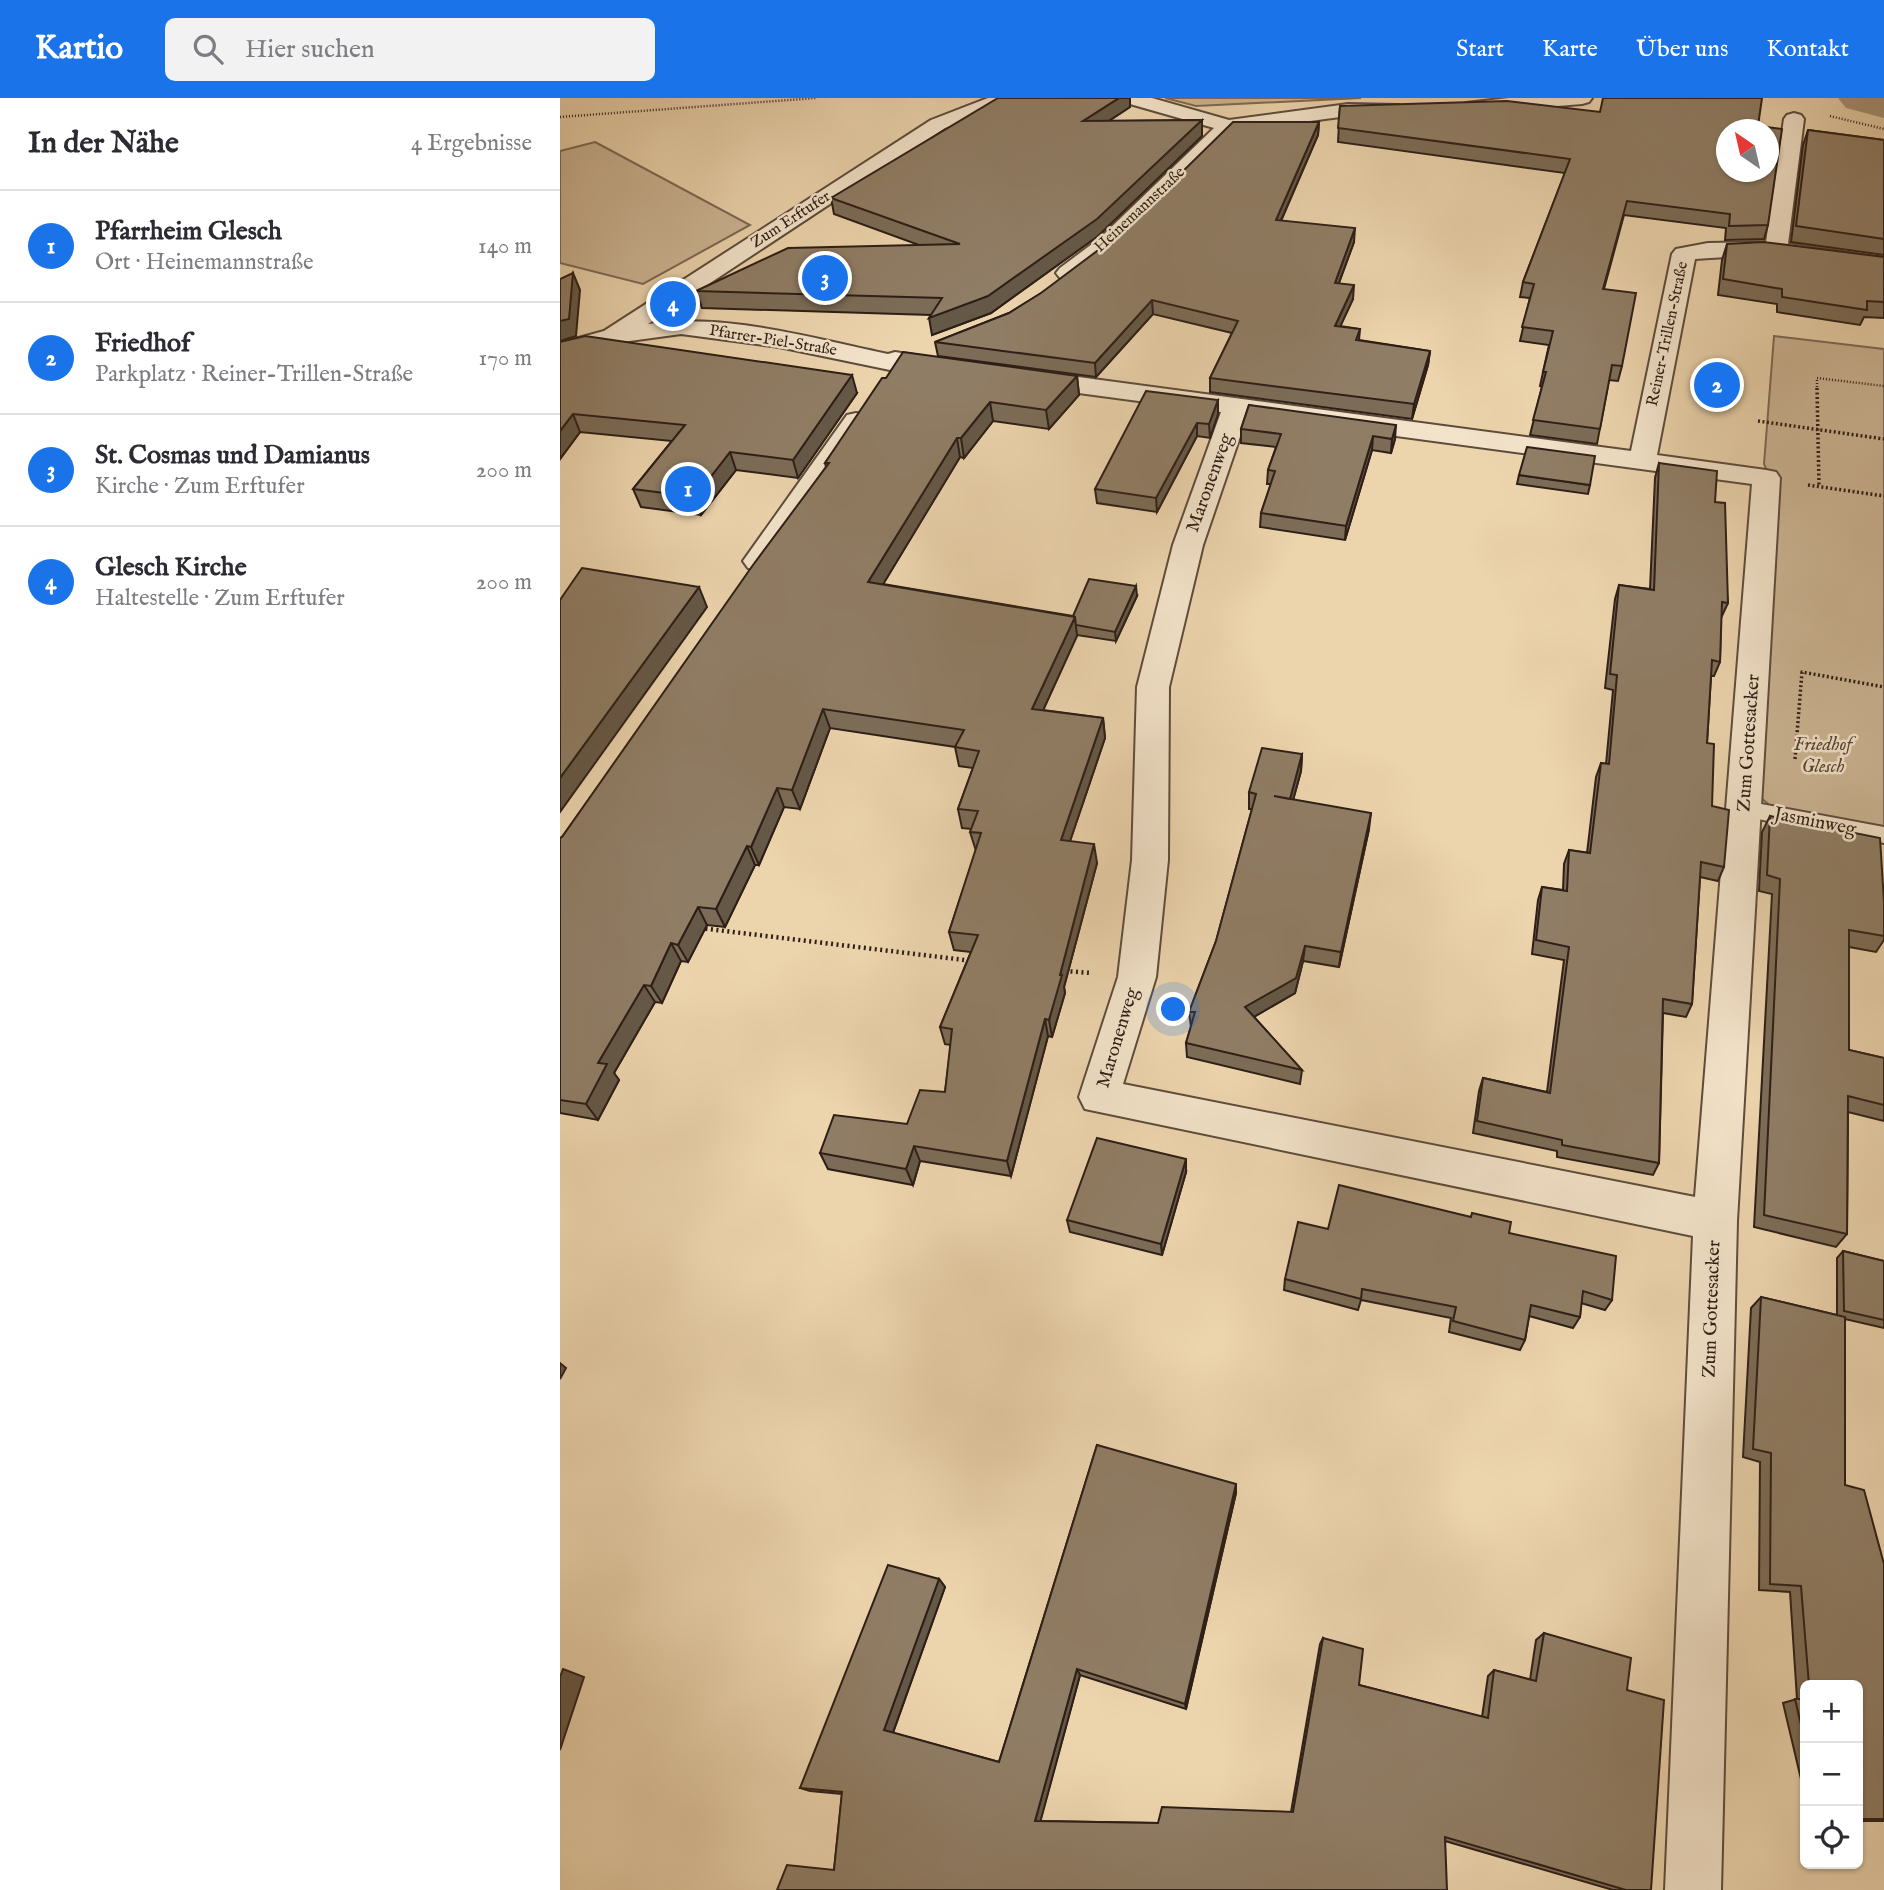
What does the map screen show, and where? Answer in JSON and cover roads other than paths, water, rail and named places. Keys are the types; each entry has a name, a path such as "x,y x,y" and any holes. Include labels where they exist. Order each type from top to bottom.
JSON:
{"street":[{"name":"Zum Erftufer","path":"560,351 613,336 938,124 999,101 1026,98"},
{"path":"1130,98 1228,126 1348,110 1409,108"},
{"path":"1458,107 1582,98"},
{"path":"1776,251 1794,119"},
{"name":"Heinemannstraße","path":"1054,284 1108,243 1228,126"},
{"name":"Reiner-Trillen-Straße","path":"1642,463 1684,254 1712,247 1776,251 1884,265"},
{"name":"Pfarrer-Piel-Straße","path":"613,336 681,327 779,339 883,376"},
{"path":"743,582 883,376 942,342"},
{"path":"883,376 984,372 1642,463"},
{"name":"Maronenweg","path":"1237,406 1188,545 1153,687 1150,860 1137,977 1099,1097 1715,1221"},
{"name":"Zum Gottesacker","path":"1642,463 1766,478 1715,1221 1693,1890"}],"lane":[{"name":"Jasminweg","path":"1745,809 1884,835"}],"waterway":[{"path":"1863,98 1884,103"}],"place":[{"name":"St. Cosmas und Damianus","path":"825,278"},
{"name":"Glesch Kirche","path":"673,304"},
{"name":"Friedhof","path":"1717,385"},
{"name":"Pfarrheim Glesch","path":"688,489"}],"park label":[{"name":"Friedhof Glesch","path":"1823,756"}]}
